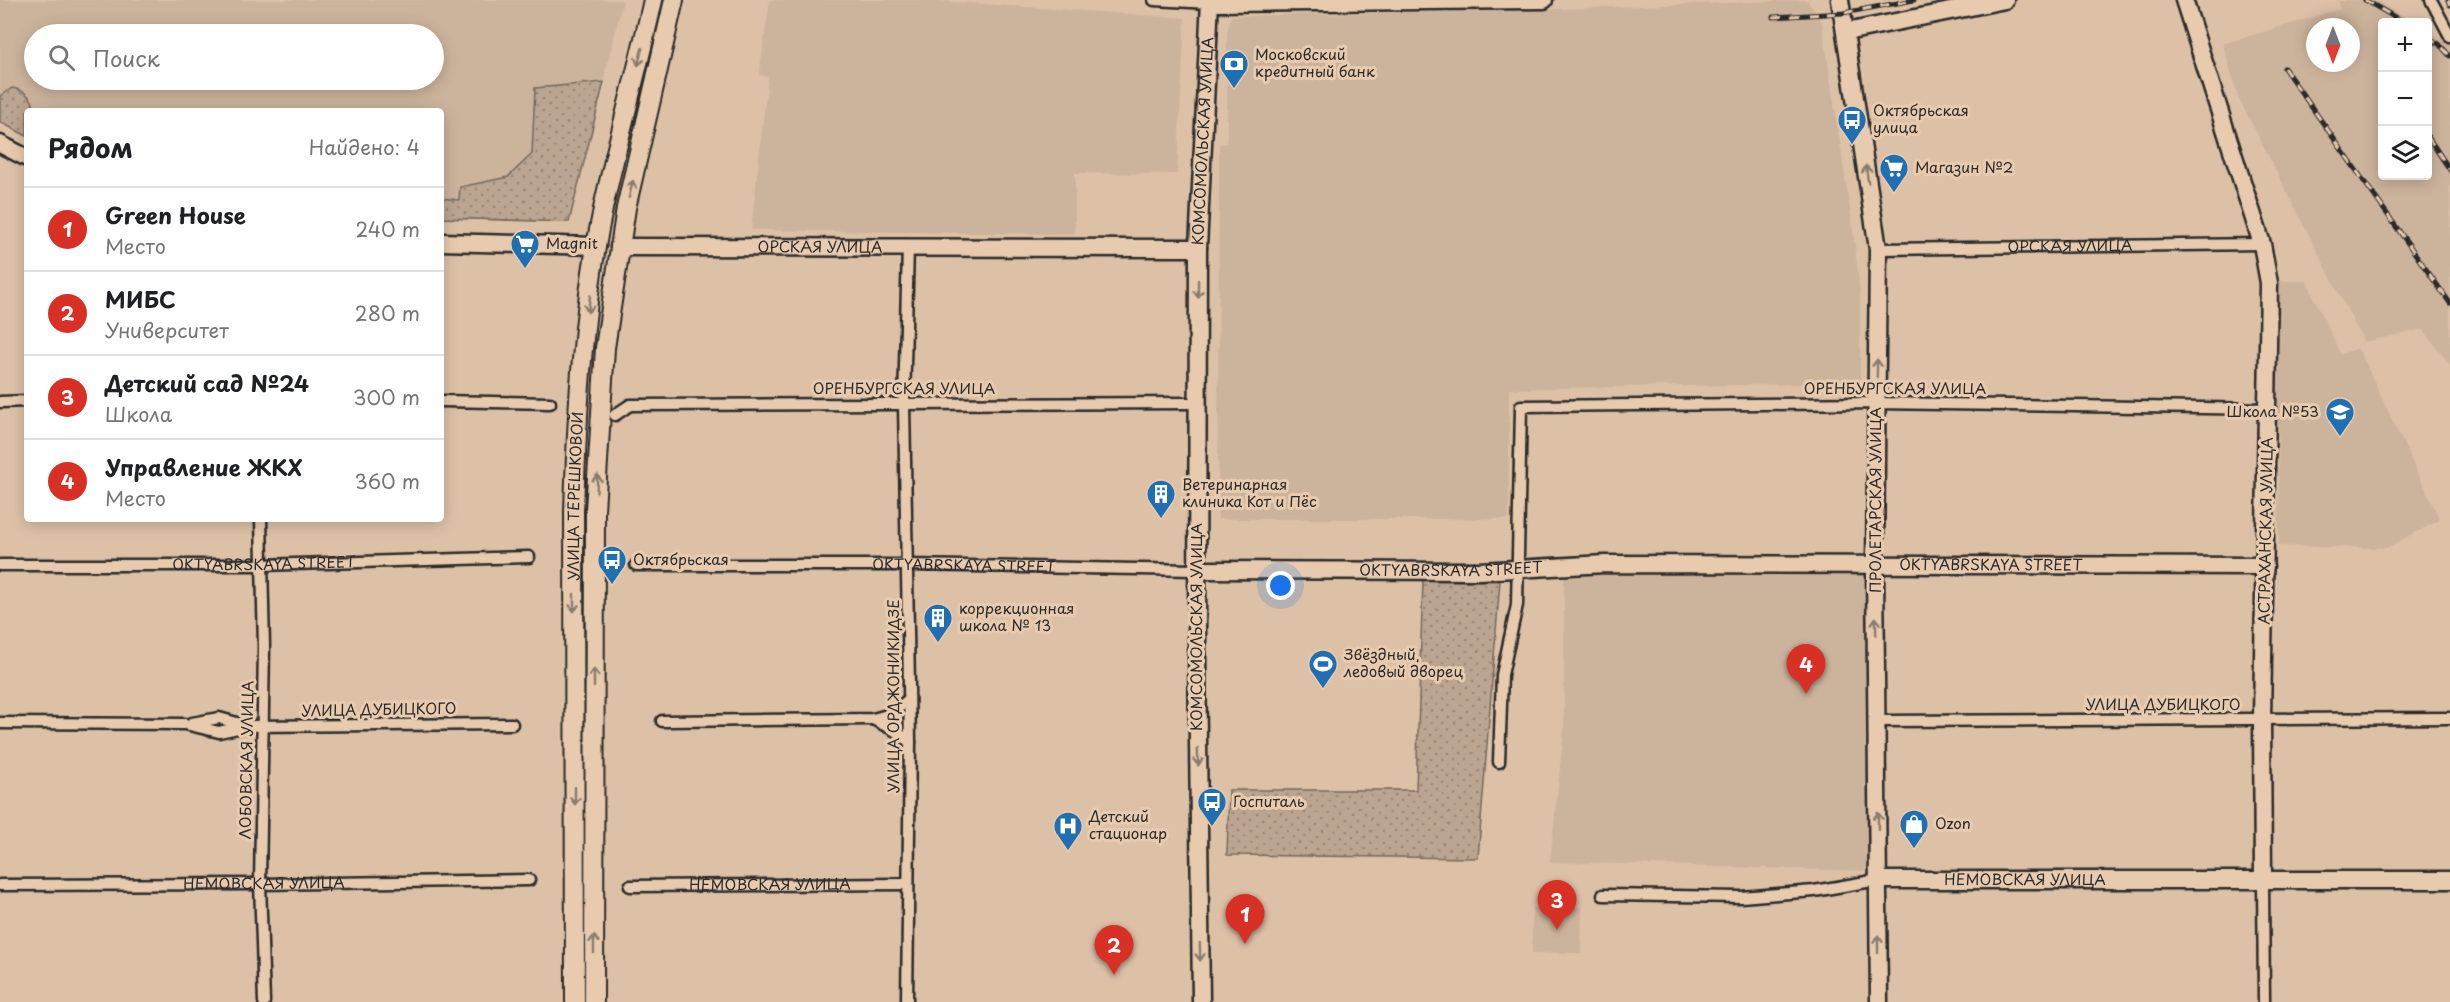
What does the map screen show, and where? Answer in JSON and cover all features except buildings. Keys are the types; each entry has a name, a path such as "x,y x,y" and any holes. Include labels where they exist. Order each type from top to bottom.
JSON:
{"main road":[{"name":"УЛИЦА ТЕРЕШКОВОЙ","path":"575,1002 574,511 576,435 583,348 604,205 653,0"},
{"name":"УЛИЦА ТЕРЕШКОВОЙ","path":"594,1002 596,510 605,348 619,247 674,0"},
{"name":"ОРСКАЯ УЛИЦА","path":"597,246 619,247"}],"street":[{"path":"1154,0 1210,2 1544,0"},
{"name":"ПРОЛЕТАРСКАЯ УЛИЦА","path":"1840,0 1878,249 1875,565 1879,1002"},
{"path":"1846,32 2005,0"},
{"name":"АСТРАХАНСКАЯ УЛИЦА","path":"2184,0 2262,244 2269,283 2262,720 2264,1002"},
{"path":"2431,0 2450,36"},
{"name":"КОМСОМОЛЬСКАЯ УЛИЦА","path":"1201,1002 1196,570 1198,248 1210,2"},
{"path":"0,144 24,156"},
{"name":"ОРСКАЯ УЛИЦА","path":"444,242 597,246"},
{"name":"ОРСКАЯ УЛИЦА","path":"1878,249 2262,244"},
{"name":"ОРСКАЯ УЛИЦА","path":"619,247 1198,248"},
{"name":"УЛИЦА ОРДЖОНИКИДЗЕ","path":"907,1002 910,742 904,404 908,247"},
{"path":"0,402 24,401"},
{"path":"444,401 550,403"},
{"name":"ОРЕНБУРГСКАЯ УЛИЦА","path":"615,415 630,405 1197,403"},
{"name":"ОРЕНБУРГСКАЯ УЛИЦА","path":"1517,569 1521,406 1876,403 2268,409"},
{"name":"ЛОБОВСКАЯ УЛИЦА","path":"261,522 260,884 264,1002"},
{"name":"OKTYABRSKAYA STREET","path":"0,565 262,565 529,557"},
{"name":"OKTYABRSKAYA STREET","path":"636,565 908,565 1196,570 1479,571 1605,564 2265,566"},
{"path":"1499,762 1502,675 1517,605 1517,569"},
{"path":"662,721 873,719 891,714 909,699"},
{"name":"УЛИЦА ДУБИЦКОГО","path":"1877,721 2450,718"},
{"path":"873,719 910,742"},
{"name":"УЛИЦА ДУБИЦКОГО","path":"0,723 185,724 219,732 247,726 512,724"},
{"name":"НЕМОВСКАЯ УЛИЦА","path":"0,885 528,880"},
{"name":"НЕМОВСКАЯ УЛИЦА","path":"1603,895 1741,897 1814,891 1878,880 2450,880"},
{"name":"НЕМОВСКАЯ УЛИЦА","path":"630,886 908,884"}],"shaded area":[{"path":"0,0 623,0 569,222 444,219 444,108 24,108 24,135 0,123"},
{"path":"770,0 925,0 1185,18 1177,174 1075,173 1075,234 751,230 768,77 759,75"},
{"path":"1807,0 1822,22 1854,237 1860,295 1860,383 1509,389 1509,519 1218,519 1219,144 1227,143 1227,33 1231,16 1530,10"},
{"path":"2338,0 2375,0 2406,18 2378,18 2378,180 2432,180 2432,33 2441,39 2450,35 2450,365 2423,329 2364,342 2238,97 2223,44 2306,19 2306,72 2360,72 2360,18 2310,18 2340,9"},
{"path":"604,82 569,222 444,218 444,198 459,200 460,187 508,177 532,154 535,88"},
{"path":"12,88 24,93 30,99 34,108 24,108 24,134 0,122 0,96"},
{"name":"Школа №53","path":"2277,281 2307,281 2340,354 2358,348 2440,520 2386,548 2279,546"},
{"path":"1869,574 1871,871 1550,862 1564,729 1564,575"},
{"path":"1423,580 1500,581 1478,858 1227,855 1229,790 1416,790"},
{"path":"1582,907 1581,953 1532,953 1532,908"}],"railway":[{"path":"1773,17 1843,13 1914,0"},
{"path":"2365,0 2396,18"},
{"path":"2448,0 2450,5"},
{"path":"2432,40 2450,56"},
{"path":"2284,68 2450,303"},
{"path":"2432,143 2450,170"}],"place":[{"name":"Московский кредитный банк","path":"1234,90"},
{"name":"Октябрьская улица","path":"1852,146"},
{"name":"Магазин №2","path":"1894,194"},
{"name":"Magnit","path":"525,270"},
{"name":"Школа №53","path":"2340,438"},
{"name":"Ветеринарная клиника Кот и Пёс","path":"1161,520"},
{"name":"Октябрьская","path":"612,586"},
{"name":"коррекционная школа № 13","path":"938,644"},
{"name":"Звёздный, ледовый дворец","path":"1323,690"},
{"name":"Управление ЖКХ","path":"1806,694"},
{"name":"Госпиталь","path":"1212,828"},
{"name":"Ozon","path":"1914,850"},
{"name":"Детский стационар","path":"1068,852"},
{"name":"Детский сад №24","path":"1557,930"},
{"name":"Green House","path":"1245,944"},
{"name":"МИБС","path":"1114,975"}]}
